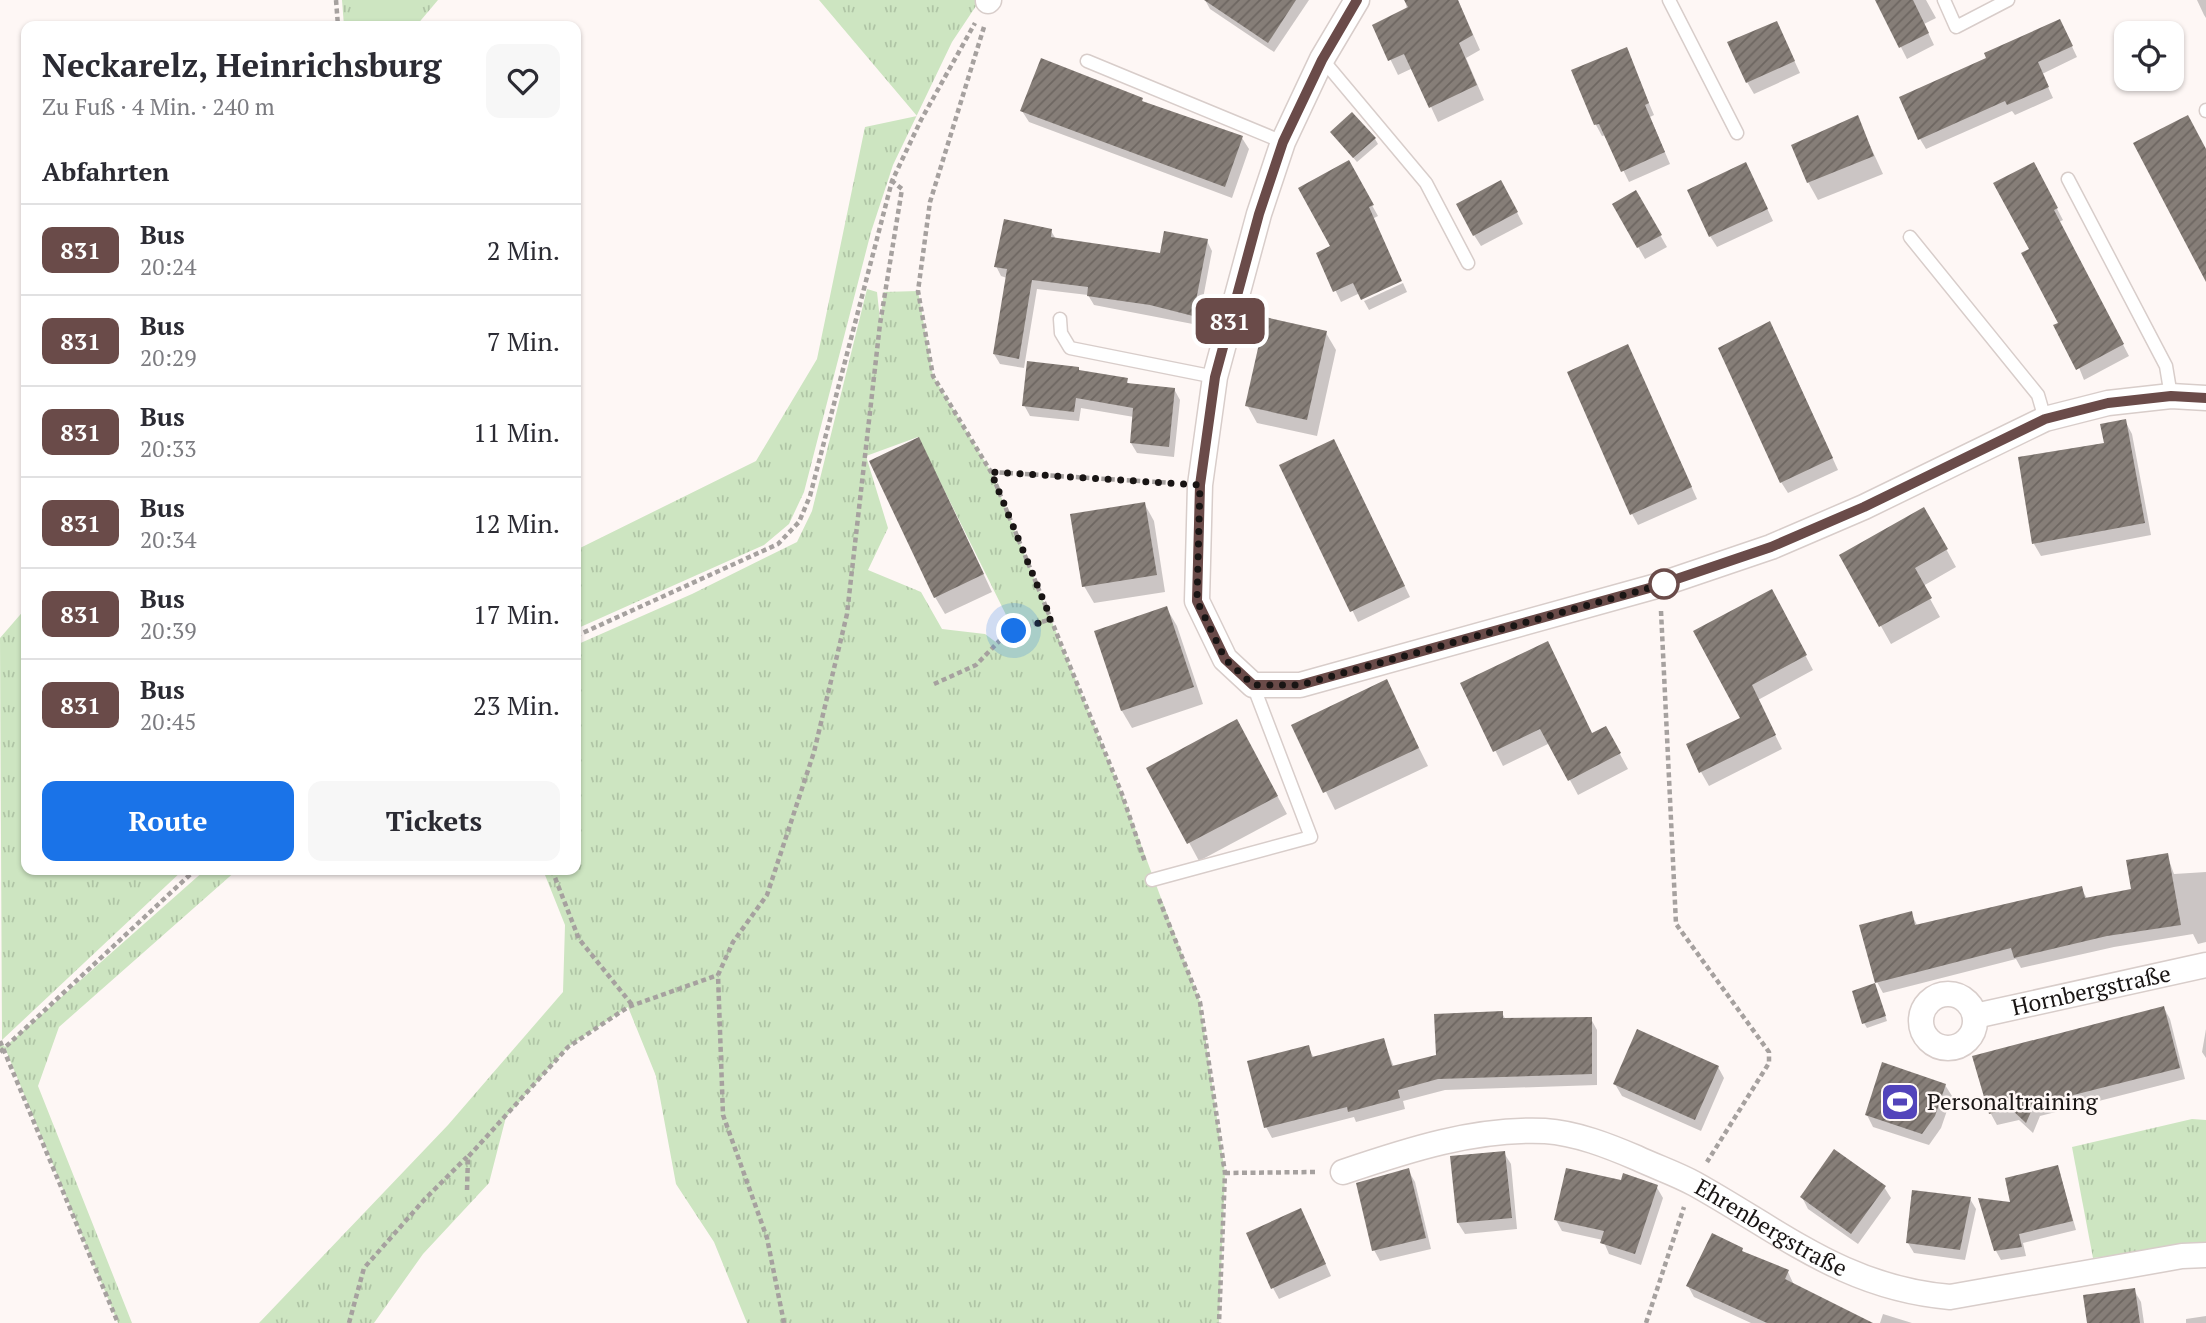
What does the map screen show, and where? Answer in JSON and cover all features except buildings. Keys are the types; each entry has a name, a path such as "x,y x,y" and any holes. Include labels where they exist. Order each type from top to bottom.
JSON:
{"street":[{"path":"1357,0 1322,60 1283,142 1259,214 1215,377 1200,485 1197,601 1225,659 1253,685 1300,685 1653,587 1771,547 1864,507 2045,419 2108,403 2171,396 2206,398"},
{"name":"Hornbergstraße","path":"1975,1016 2206,965"},
{"name":"Ehrenbergstraße","path":"1343,1172 1414,1149 1483,1134 1547,1131 1608,1146 1694,1184 1826,1264 1885,1287 1930,1296 1950,1297 2182,1256 2206,1255"}],"lane":[{"path":"1669,0 1737,133"},
{"path":"1944,0 1956,27 2008,0"},
{"path":"1322,60 1426,183 1468,263"},
{"path":"1087,61 1283,142"},
{"path":"2068,178 2166,366 2171,396"},
{"path":"1910,237 2038,395 2045,419"},
{"path":"1060,319 1061,333 1070,348 1215,377"},
{"path":"1152,880 1311,837 1253,685"}],"path":[{"path":"337,0 338,21"},
{"path":"581,634 778,544 799,522 810,496 892,181 947,69 989,1"},
{"path":"989,1 983,34 930,202 918,291 933,376 991,472 1122,794 1152,880 1200,1002 1225,1173 1219,1323"},
{"path":"784,1323 767,1238 723,1115 718,975 733,942 767,895 814,752 847,614 880,324 902,189 892,181"},
{"path":"991,472 1200,485"},
{"path":"1653,587 1661,608 1676,924 1769,1052 1769,1063 1694,1184"},
{"path":"934,684 975,665 1007,632 1051,619"},
{"path":"2,1049 190,875"},
{"path":"554,875 579,939 633,1006"},
{"path":"349,1323 364,1268 568,1047 633,1006 718,975"},
{"path":"0,1041 118,1323"},
{"path":"467,1190 468,1157"},
{"path":"1225,1173 1343,1172"},
{"path":"1646,1323 1678,1223"}],"green space":[{"path":"342,0 438,0 420,21 344,21"},
{"path":"368,0 413,0 394,21 368,21"},
{"path":"819,0 980,0 952,42 917,116"},
{"path":"916,116 893,165 871,232 804,492 789,524 764,545 581,627 581,548 756,461 817,359 865,127"},
{"path":"867,289 877,292 880,320 884,292 918,291 933,376 991,472 1122,794 1200,1002 1225,1173 1219,1323 747,1323 714,1242 676,1184 656,1076 628,1007 568,1047 506,1117 489,1183 423,1254 374,1323 259,1323 448,1125 563,992 565,925 545,875 581,875 581,643 692,594 797,542 812,511","holes":["918,437 1014,631 1007,633 997,643 985,634 942,629 921,592 868,570 888,528 866,456"]},
{"path":"21,614 21,875 178,875 2,1040 0,638"},
{"path":"199,875 231,875 59,1027 38,1086 132,1323 118,1323 5,1048 0,1052 0,1041 5,1047"},
{"path":"2192,1119 2206,1120 2206,1244 2093,1258 2072,1147"}],"bus line":[{"name":"831","path":"1357,0 1322,60 1283,142 1259,214 1215,377 1200,485 1197,601 1225,659 1253,685 1300,685 1664,584 1771,547 1864,507 2045,419 2108,403 2171,396 2206,398"}],"place":[{"name":"Personaltraining","path":"1900,1102"}],"route":[{"path":"1014,631 1051,619 991,472 1200,485 1197,601 1225,659 1253,685 1300,685 1664,584"}]}
